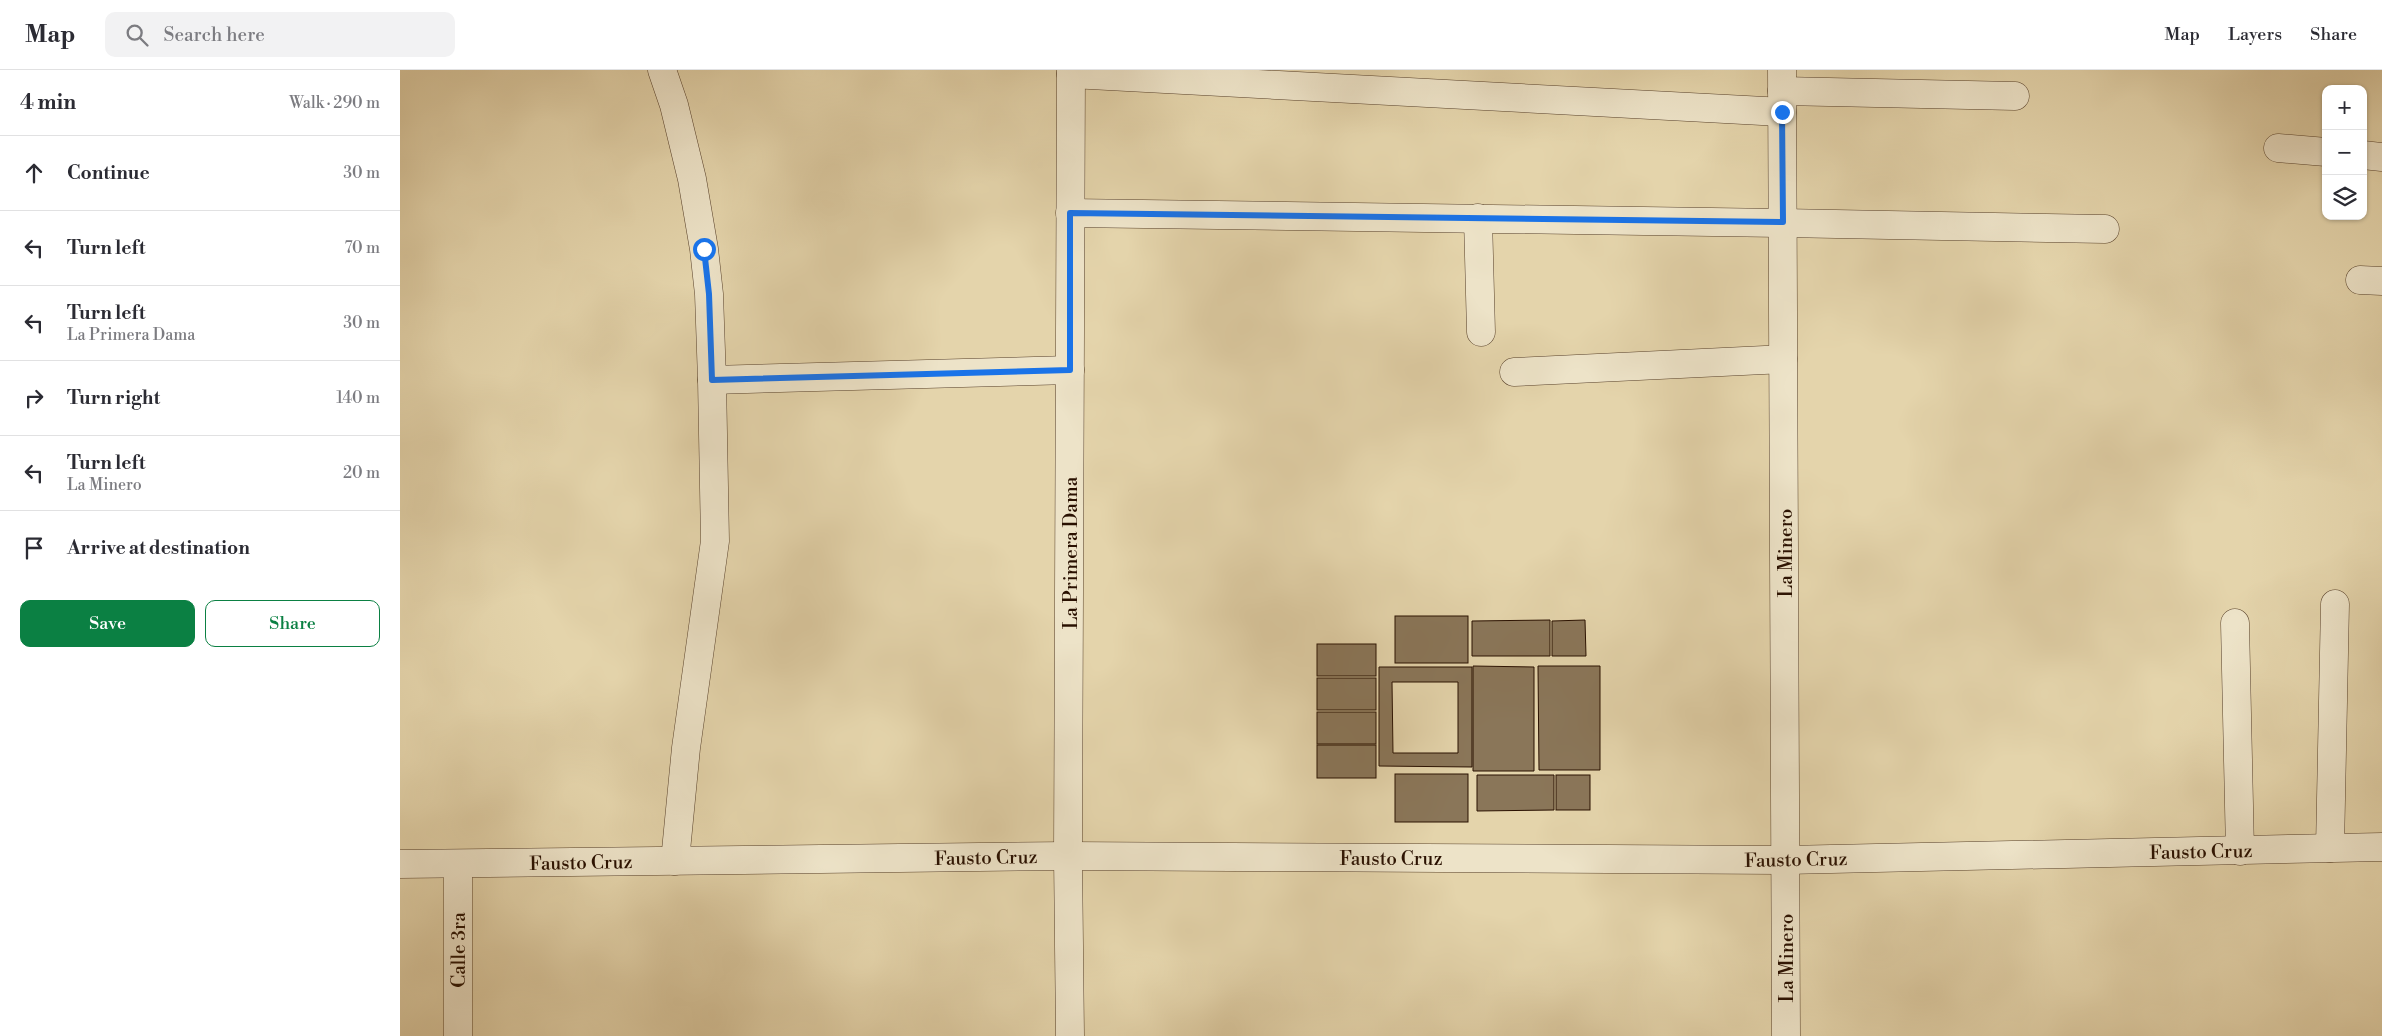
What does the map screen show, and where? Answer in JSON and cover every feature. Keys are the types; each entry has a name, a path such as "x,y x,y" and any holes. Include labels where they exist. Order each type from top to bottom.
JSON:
{"street":[{"path":"662,70 674,105 692,179 704,249 709,294 715,541 686,748 675,861"},
{"path":"1071,72 2015,96"},
{"name":"La Primera Dama","path":"1070,1036 1068,856 1071,72"},
{"name":"La Minero","path":"1782,91 1786,1036"},
{"path":"2278,148 2322,152"},
{"path":"2367,155 2382,156"},
{"path":"1070,213 1783,222 2105,230"},
{"path":"1478,218 1481,332"},
{"path":"1514,372 1784,359"},
{"path":"712,380 1070,370"},
{"path":"2330,848 2335,604"},
{"path":"2235,623 2240,851"},
{"name":"Fausto Cruz","path":"400,864 1068,856 1786,860 2382,847"},
{"name":"Calle 3ra","path":"458,864 458,1036"}],"building":[{"path":"1395,616 1468,616 1468,663 1395,663"},
{"path":"1550,620 1550,656 1472,656 1472,621"},
{"path":"1585,620 1586,656 1552,656 1552,621"},
{"path":"1317,644 1376,644 1376,676 1317,676"},
{"path":"1473,666 1534,667 1534,771 1473,771"},
{"path":"1538,666 1600,666 1600,770 1539,770"},
{"path":"1379,667 1472,667 1472,767 1379,766","holes":["1392,682 1458,682 1458,753 1393,753"]},
{"path":"1317,678 1376,678 1376,710 1317,710"},
{"path":"1317,712 1376,712 1376,744 1317,744"},
{"path":"1317,745 1376,745 1376,778 1317,778"},
{"path":"1395,774 1468,774 1468,822 1395,822"},
{"path":"1477,775 1554,775 1554,810 1477,811"},
{"path":"1556,775 1590,775 1590,810 1556,810"}],"route":[{"path":"704,249 709,294 712,380 1070,370 1070,213 1783,222 1782,112"}]}
